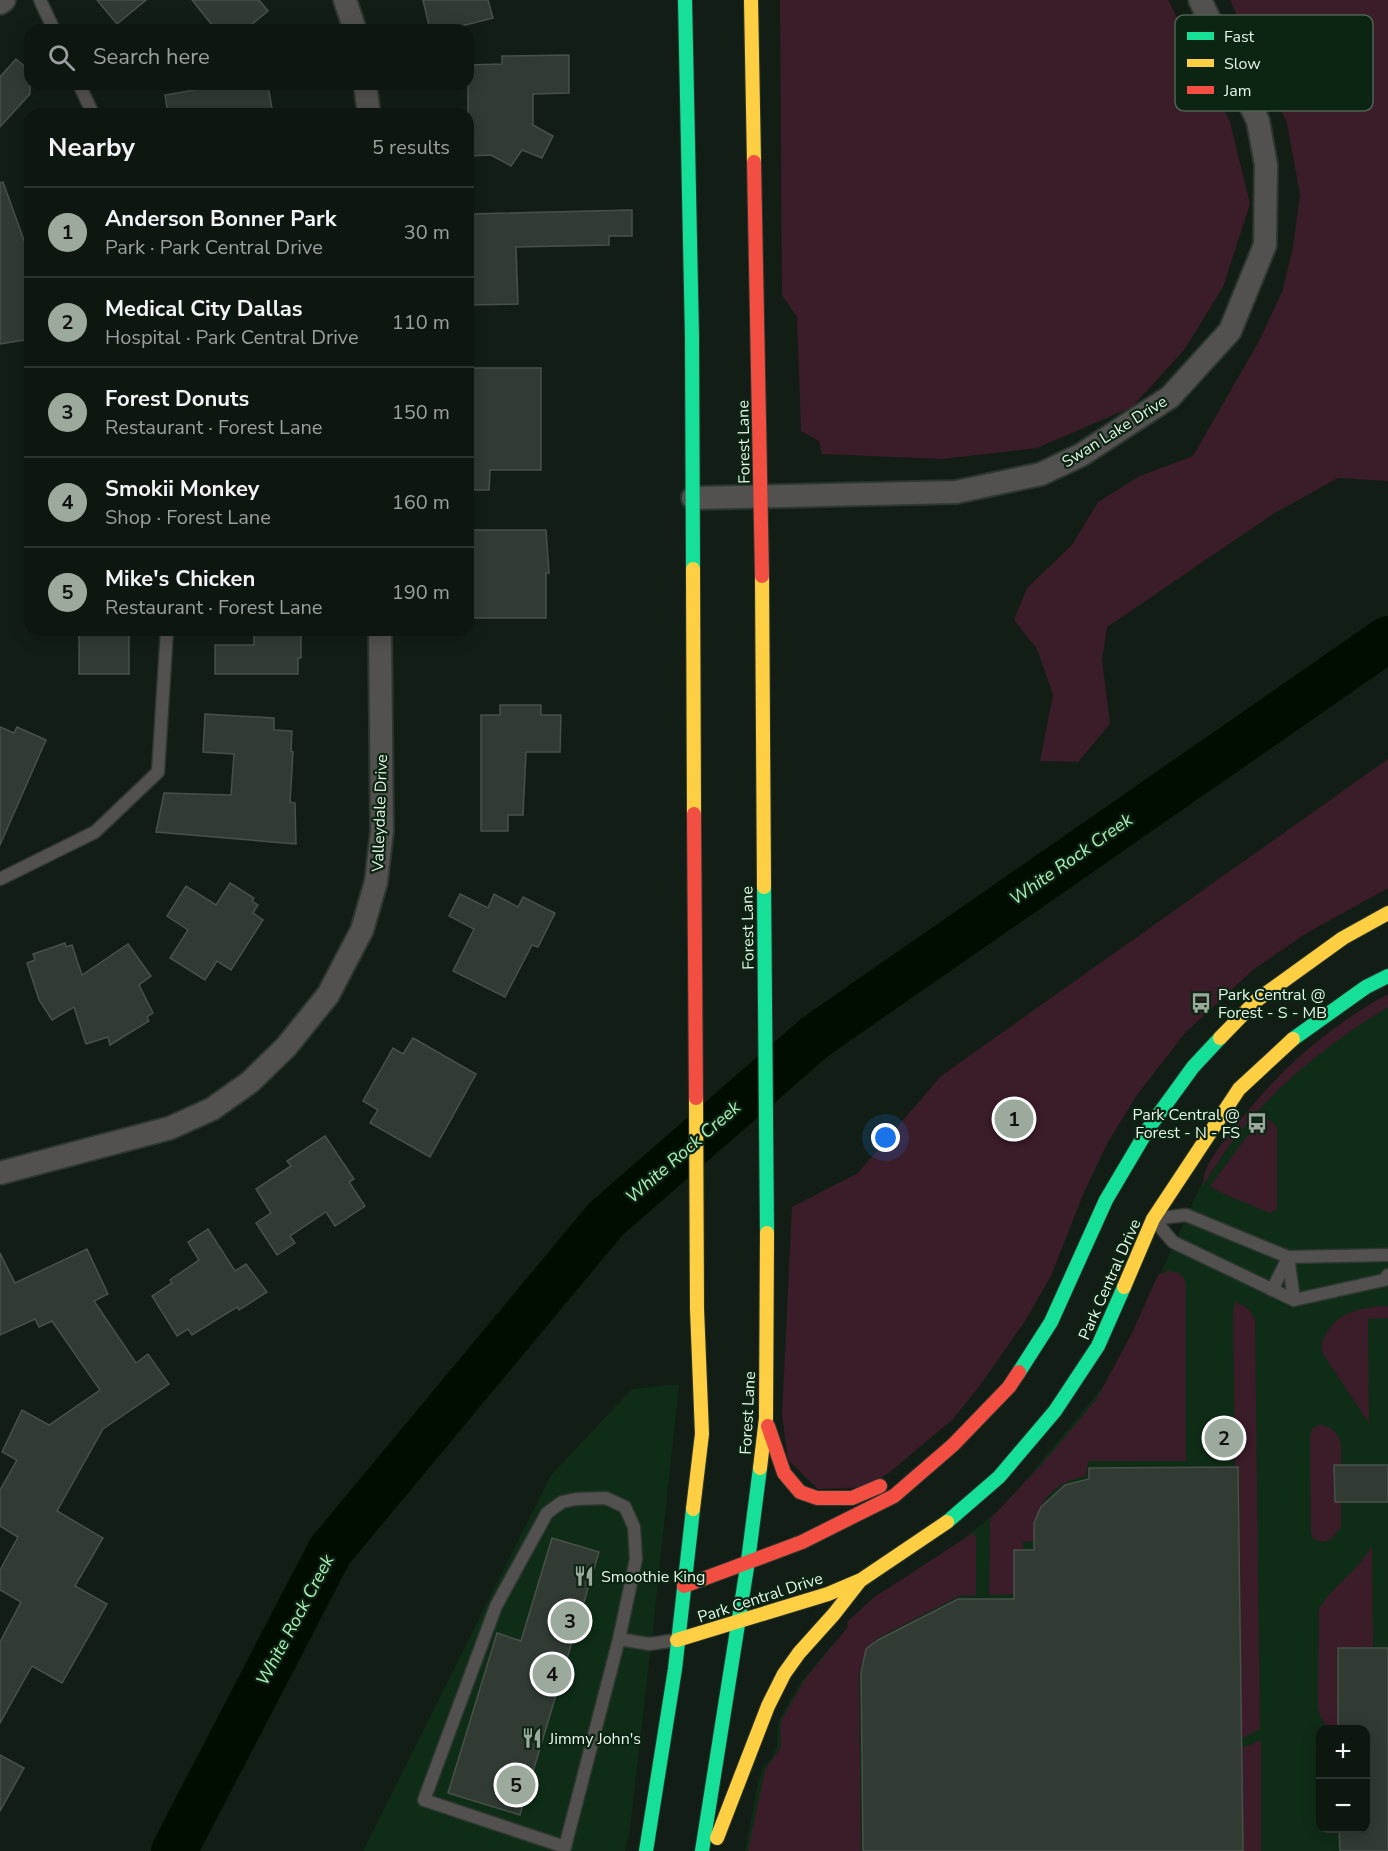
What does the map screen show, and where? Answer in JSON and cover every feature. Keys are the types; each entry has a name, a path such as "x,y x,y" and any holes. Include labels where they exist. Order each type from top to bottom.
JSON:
{"main road":[{"path":"646,1851 675,1668 702,1434 697,1309 692,337 685,0"},
{"name":"Forest Lane","path":"702,1851 748,1560 766,1418 761,498 752,0"},
{"name":"Park Central Drive","path":"684,1586 748,1560 802,1542 894,1496 953,1445 1009,1387 1050,1322 1148,1129 1193,1067 1257,1000 1343,938 1388,913"},
{"name":"Park Central Drive","path":"677,1640 828,1594 861,1580 944,1525 999,1477 1055,1411 1098,1346 1149,1217 1239,1089 1290,1041 1366,987 1388,976"},
{"path":"766,1418 784,1473 800,1492 817,1498 852,1498 897,1478 953,1445"},
{"path":"712,1851 768,1706 784,1674 861,1580"}],"street":[{"path":"0,3 4,0"},
{"path":"345,0 353,24"},
{"name":"Swan Lake Drive","path":"1200,0 1207,15"},
{"path":"366,90 368,108"},
{"name":"Swan Lake Drive","path":"693,498 956,492 1041,474 1081,455 1170,397 1230,330 1265,245 1266,165 1258,121 1253,111"},
{"name":"Valleydale Drive","path":"0,1173 170,1128 212,1109 250,1082 286,1047 328,995 362,930 376,882 381,831 380,636"}],"lane":[{"path":"40,0 51,24"},
{"path":"82,90 90,108"},
{"path":"0,879 95,832 158,772 167,636"},
{"path":"1149,1217 1186,1215 1288,1257 1388,1255"},
{"path":"1149,1217 1173,1242 1294,1300 1384,1280 1388,1275"},
{"path":"1272,1290 1288,1257"},
{"path":"1288,1257 1294,1300"},
{"path":"606,1498 624,1507 634,1527 636,1559 618,1639 564,1849 424,1800 496,1606 547,1513 562,1502 606,1498"},
{"path":"618,1639 649,1644 677,1640"}],"shaded area":[{"path":"780,0 1168,0 1176,15 1175,111 1224,111 1230,122 1250,204 1223,287 1184,350 1132,407 1037,448 942,459 822,454 819,441 801,431 797,317 782,295"},
{"path":"1230,0 1388,0 1388,481 1338,478 1273,514 1107,627 1102,660 1110,724 1078,762 1040,761 1053,695 1037,649 1014,620 1027,588 1072,545 1098,502 1140,476 1193,456 1258,343 1282,292 1293,247 1300,195 1287,123 1281,111 1373,111 1373,15 1237,15"},
{"path":"1388,759 1388,888 1305,934 1254,969 1185,1033 1137,1095 1108,1142 1084,1192 1051,1276 1025,1321 953,1419 890,1472 868,1487 818,1489 788,1460 782,1415 792,1207 858,1173 941,1076"},
{"path":"1388,994 1388,1007 1348,1033 1310,1062 1258,1110 1227,1148 1203,1185 1206,1171 1217,1151 1247,1112 1282,1073 1342,1022"},
{"path":"1388,1003 1388,1851 745,1851 763,1767 771,1759 777,1747 778,1722 801,1682 833,1644 1005,1505 1116,1371 1200,1187 1243,1116 1296,1059"},
{"path":"1263,1115 1277,1127 1277,1209 1270,1213 1210,1186"},
{"path":"1167,1271 1180,1274 1186,1284 1186,1461 1088,1461 1086,1476 1063,1484 1044,1501 1036,1520 1036,1541 1023,1542 1023,1594 989,1595 990,1519 1043,1463 1096,1400 1131,1335 1158,1275"},
{"path":"1236,1302 1249,1309 1255,1320 1260,1729 1242,1738 1239,1467 1235,1467 1233,1310"},
{"path":"1388,1306 1388,1318 1368,1319 1369,1423 1325,1357 1322,1345 1324,1337 1336,1321 1349,1313"},
{"path":"679,1384 630,1829 625,1851 363,1851 551,1475 632,1389"},
{"path":"1319,1425 1333,1430 1341,1444 1341,1527 1332,1538 1324,1542 1313,1539 1311,1532 1310,1434 1313,1428"},
{"path":"973,1533 976,1537 976,1595 959,1596 878,1638 866,1649 859,1675 861,1851 748,1851 765,1770 781,1747 781,1721 805,1679 848,1627 847,1622 873,1598"},
{"path":"1372,1546 1373,1647 1337,1648 1338,1725 1326,1725 1320,1716 1318,1705 1319,1609 1331,1592 1367,1555"},
{"path":"1261,1740 1261,1851 1243,1851 1242,1748"}],"building":[{"path":"97,0 146,0 117,24"},
{"path":"192,0 259,0 268,11 252,24 211,24"},
{"path":"423,0 488,0 493,18 470,24 429,24"},
{"path":"569,55 569,93 533,94 533,125 553,136 542,158 522,150 511,166 491,155 474,156 474,108 468,108 468,90 474,90 474,65 502,64 502,56"},
{"path":"16,59 24,66 24,90 30,90 30,94 0,127 0,77"},
{"path":"194,90 269,90 272,108 167,108 165,95"},
{"path":"3,182 24,240 24,340 0,344 0,183"},
{"path":"632,210 632,236 609,236 609,245 516,247 518,304 474,305 474,214"},
{"path":"474,368 541,368 541,470 490,470 489,490 474,490"},
{"path":"474,530 546,530 549,573 546,573 546,618 474,618"},
{"path":"79,636 129,636 129,674 79,674"},
{"path":"254,636 301,636 298,674 215,674 215,645 254,645"},
{"path":"500,705 541,705 541,715 561,715 560,752 526,752 523,815 508,815 508,831 481,831 481,715 500,715"},
{"path":"205,714 274,718 274,730 292,731 290,802 295,803 296,844 156,832 164,793 231,795 234,754 203,752"},
{"path":"0,727 14,733 17,727 46,740 0,845"},
{"path":"230,883 254,898 252,901 258,905 253,913 263,920 231,970 217,961 205,980 170,958 188,930 167,916 186,886 216,905"},
{"path":"460,894 488,908 494,894 518,907 523,897 555,913 538,947 532,945 505,997 453,971 474,929 449,916"},
{"path":"65,943 66,947 72,945 82,975 128,944 151,976 139,985 153,1013 147,1017 149,1021 110,1045 108,1037 86,1044 74,1007 52,1020 39,1000 27,963 35,960 33,954"},
{"path":"413,1038 476,1074 430,1157 370,1123 378,1110 363,1101 393,1048 403,1054"},
{"path":"325,1136 354,1179 349,1182 365,1206 335,1226 326,1212 290,1236 295,1243 277,1255 256,1223 271,1213 256,1189 291,1166 287,1161"},
{"path":"208,1229 235,1271 246,1264 267,1292 239,1310 237,1307 192,1335 188,1329 177,1336 152,1296 172,1283 170,1280 199,1260 188,1242"},
{"path":"87,1249 108,1294 94,1301 136,1363 148,1354 169,1384 103,1429 57,1511 103,1538 75,1586 107,1604 62,1683 32,1666 0,1723 0,1642 21,1602 0,1590 0,1570 18,1537 0,1526 0,1490 17,1460 2,1452 22,1410 49,1425 100,1390 52,1321 39,1327 35,1319 0,1335 0,1253 15,1283"},
{"path":"1334,1465 1388,1465 1388,1502 1335,1502"},
{"path":"1238,1467 1243,1851 863,1851 861,1673 866,1649 878,1640 958,1599 1014,1599 1014,1550 1034,1550 1034,1523 1041,1507 1065,1485 1089,1479 1089,1468"},
{"path":"552,1538 599,1552 520,1815 448,1793 497,1633 521,1641"},
{"path":"1338,1648 1388,1648 1388,1851 1340,1851 1339,1833 1370,1833 1370,1725 1338,1725"},
{"path":"0,1755 24,1768 0,1811"}],"waterway":[{"name":"White Rock Creek","path":"174,1851 330,1551 606,1219 815,1037 1388,639"}],"traffic: fast":[{"path":"685,0 692,337 693,569"},
{"path":"764,887 767,1233"},
{"path":"1293,1039 1366,987 1388,976"},
{"path":"1019,1372 1051,1322 1106,1200 1148,1129 1193,1067 1220,1038"},
{"path":"947,1522 999,1477 1055,1411 1098,1346 1124,1287"},
{"path":"702,1851 748,1561 760,1468"},
{"path":"646,1851 675,1669 693,1509"}],"traffic: slow":[{"path":"751,0 754,162"},
{"path":"693,569 694,814"},
{"path":"762,576 764,887"},
{"path":"1220,1038 1257,1000 1343,938 1388,913"},
{"path":"1124,1287 1153,1219 1239,1089 1293,1039"},
{"path":"693,1509 702,1434 697,1309 696,1098"},
{"path":"760,1468 766,1418 767,1233"},
{"path":"677,1640 828,1594 861,1580 947,1522"},
{"path":"717,1838 768,1706 784,1674 859,1582"}],"traffic: jam":[{"path":"754,162 762,576"},
{"path":"694,814 696,1098"},
{"path":"684,1586 802,1542 894,1496 953,1445 1009,1387 1019,1372"},
{"path":"768,1426 784,1473 800,1492 817,1498 852,1498 880,1486"}],"place":[{"name":"Park Central @ Forest - S - MB","path":"1201,1003"},
{"name":"Anderson Bonner Park","path":"1014,1119"},
{"name":"Park Central @ Forest - N - FS","path":"1257,1123"},
{"name":"Medical City Dallas","path":"1224,1438"},
{"name":"Smoothie King","path":"584,1576"},
{"name":"Forest Donuts","path":"570,1621"},
{"name":"Smokii Monkey","path":"552,1674"},
{"name":"Jimmy John's","path":"532,1738"},
{"name":"Mike's Chicken","path":"516,1785"}]}
